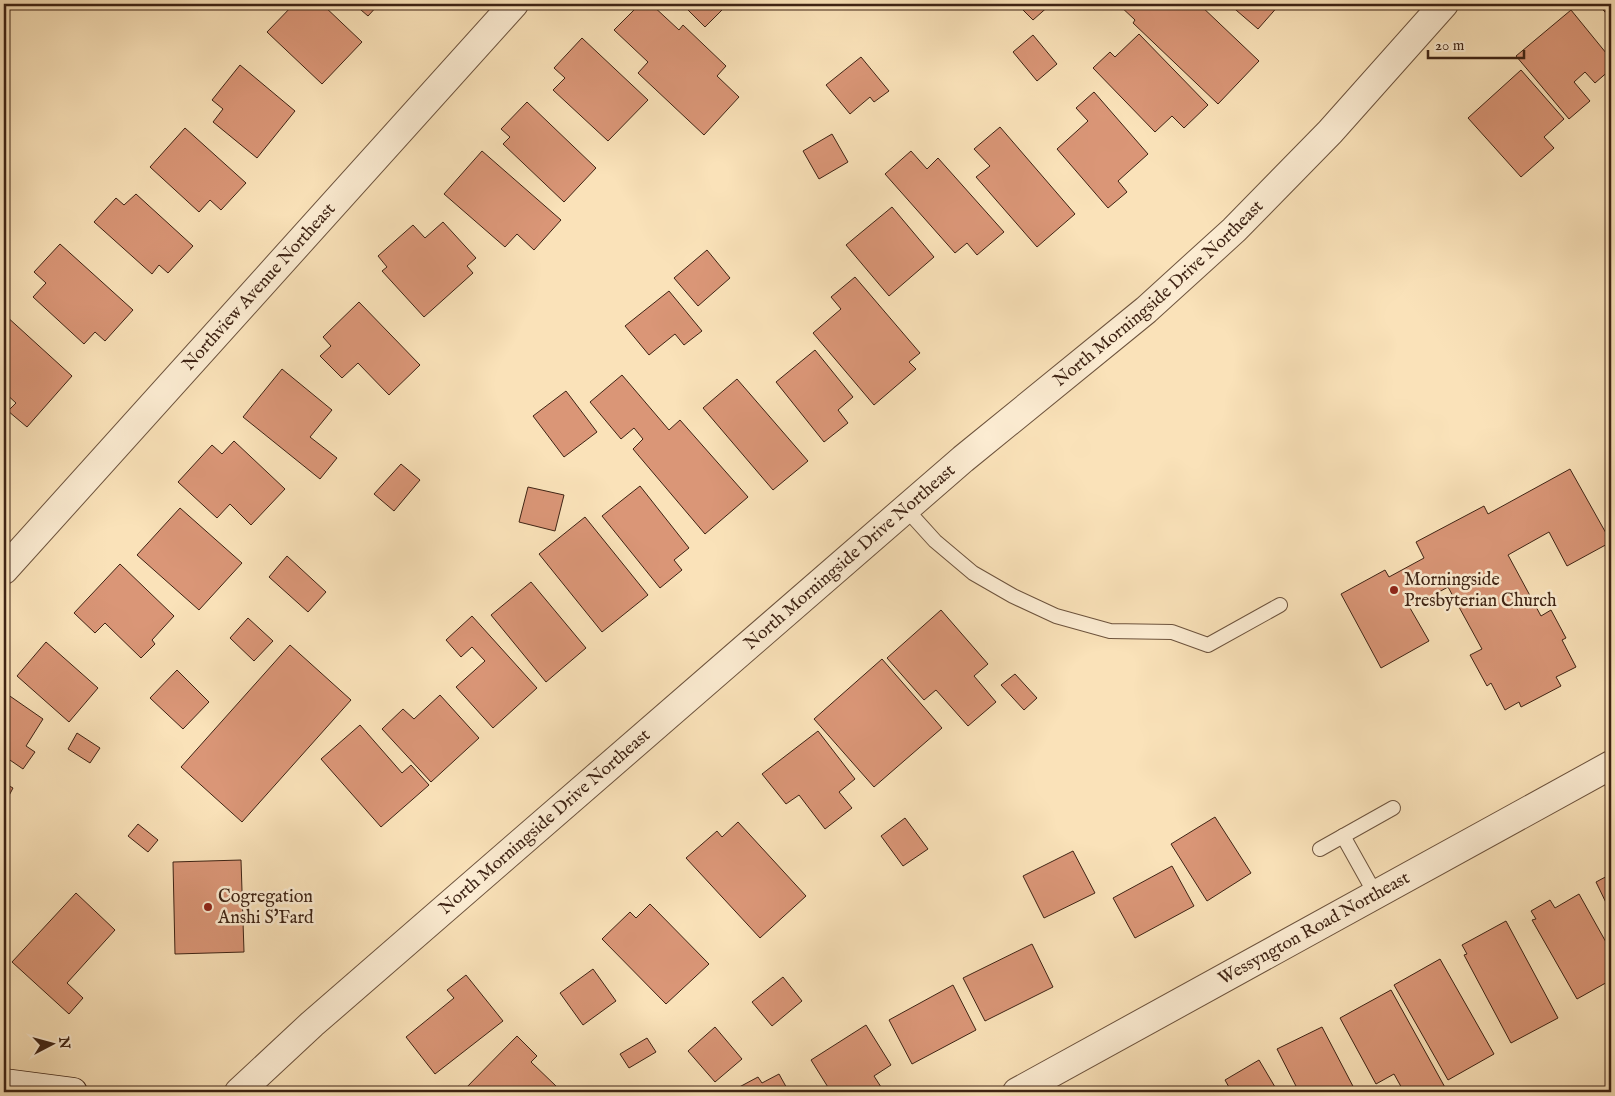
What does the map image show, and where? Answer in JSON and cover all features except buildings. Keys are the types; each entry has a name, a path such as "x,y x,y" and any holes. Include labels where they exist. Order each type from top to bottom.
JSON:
{"street":[{"name":"Northview Avenue Northeast","path":"4,570 514,4"},
{"name":"North Morningside Drive Northeast","path":"239,1092 312,1024 963,459 1146,310 1234,230 1330,132 1444,4"},
{"name":"Wessyngton Road Northeast","path":"1017,1092 1611,765"},
{"path":"4,1083 74,1092"}],"lane":[{"path":"906,509 935,542 973,573 1013,596 1056,616 1110,630 1172,632 1208,645 1280,605"},
{"path":"1320,849 1393,808"},
{"path":"1344,836 1376,895"}],"place":[{"name":"Morningside Presbyterian Church","path":"1394,590"},
{"name":"Cogregation Anshi S'Fard","path":"208,907"}]}
